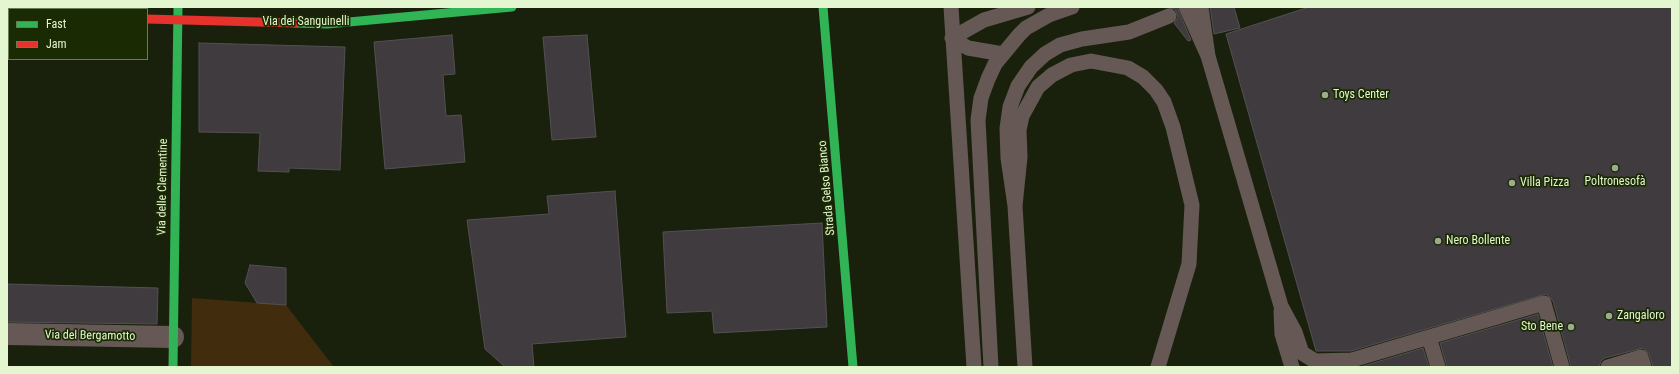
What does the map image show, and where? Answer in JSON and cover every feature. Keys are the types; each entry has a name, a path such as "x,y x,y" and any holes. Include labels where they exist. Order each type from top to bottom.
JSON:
{"street":[{"name":"Via delle Clementine","path":"173,367 178,7"},
{"name":"Via dei Sanguinelli","path":"148,19 327,24 512,7"},
{"name":"Strada Gelso Bianco","path":"823,7 852,339 853,367"},
{"name":"Via del Bergamotto","path":"7,334 174,337"}],"lane":[{"path":"951,7 974,367"},
{"path":"952,38 984,20 1028,7"},
{"path":"991,367 978,120 982,98 988,79 1003,54 1026,28 1049,16 1072,7"},
{"path":"1186,7 1208,56 1281,306 1295,332 1302,353 1315,361 1352,360"},
{"path":"1201,7 1208,56"},
{"path":"1024,367 1015,206 1008,158 1007,128 1013,100 1018,86 1031,67 1045,54 1060,45 1082,38 1129,32 1169,16"},
{"path":"952,38 968,48 1003,54"},
{"path":"1015,206 1020,158 1020,130 1022,116 1038,87 1052,75 1071,65 1091,61 1128,68 1143,77 1156,90 1164,102 1173,127 1192,205 1189,264 1158,367"},
{"path":"1338,367 1352,360 1544,303 1562,367"},
{"path":"1281,306 1282,334 1292,367"},
{"path":"1429,338 1438,367"},
{"path":"1608,367 1643,362"}],"shaded area":[{"path":"192,298 286,305 334,367 191,367"}],"building":[{"path":"1162,7 1177,7 1191,40 1188,41 1174,23 1178,17 1175,9"},
{"path":"1210,7 1234,7 1240,28 1214,34"},
{"path":"1309,7 1672,7 1672,367 1653,367 1649,354 1643,348 1605,358 1601,361 1599,367 1571,367 1553,301 1546,294 1351,351 1316,351 1226,34"},
{"path":"452,35 455,74 443,75 446,116 461,115 465,162 385,169 374,42"},
{"path":"587,35 596,137 552,140 543,37"},
{"path":"199,43 345,47 340,170 289,168 289,172 258,171 260,133 199,132"},
{"path":"615,191 626,337 532,344 534,367 505,367 485,349 467,220 549,214 547,196"},
{"path":"822,223 827,327 714,333 712,311 667,313 663,232"},
{"path":"250,265 286,268 286,305 257,303 245,283"},
{"path":"7,284 158,288 157,324 7,322"},
{"path":"1538,314 1553,367 1447,367 1440,343"},
{"path":"1423,348 1429,367 1360,367"}],"traffic: fast":[{"path":"173,367 178,7"},
{"path":"295,23 327,24 512,7"},
{"path":"823,7 853,367"}],"traffic: jam":[{"path":"148,19 295,23"}],"place":[{"name":"Toys Center","path":"1325,95"},
{"name":"Poltronesofà","path":"1615,168"},
{"name":"Villa Pizza","path":"1512,183"},
{"name":"Nero Bollente","path":"1438,241"},
{"name":"Zangaloro","path":"1609,316"},
{"name":"Sto Bene","path":"1571,327"}]}
